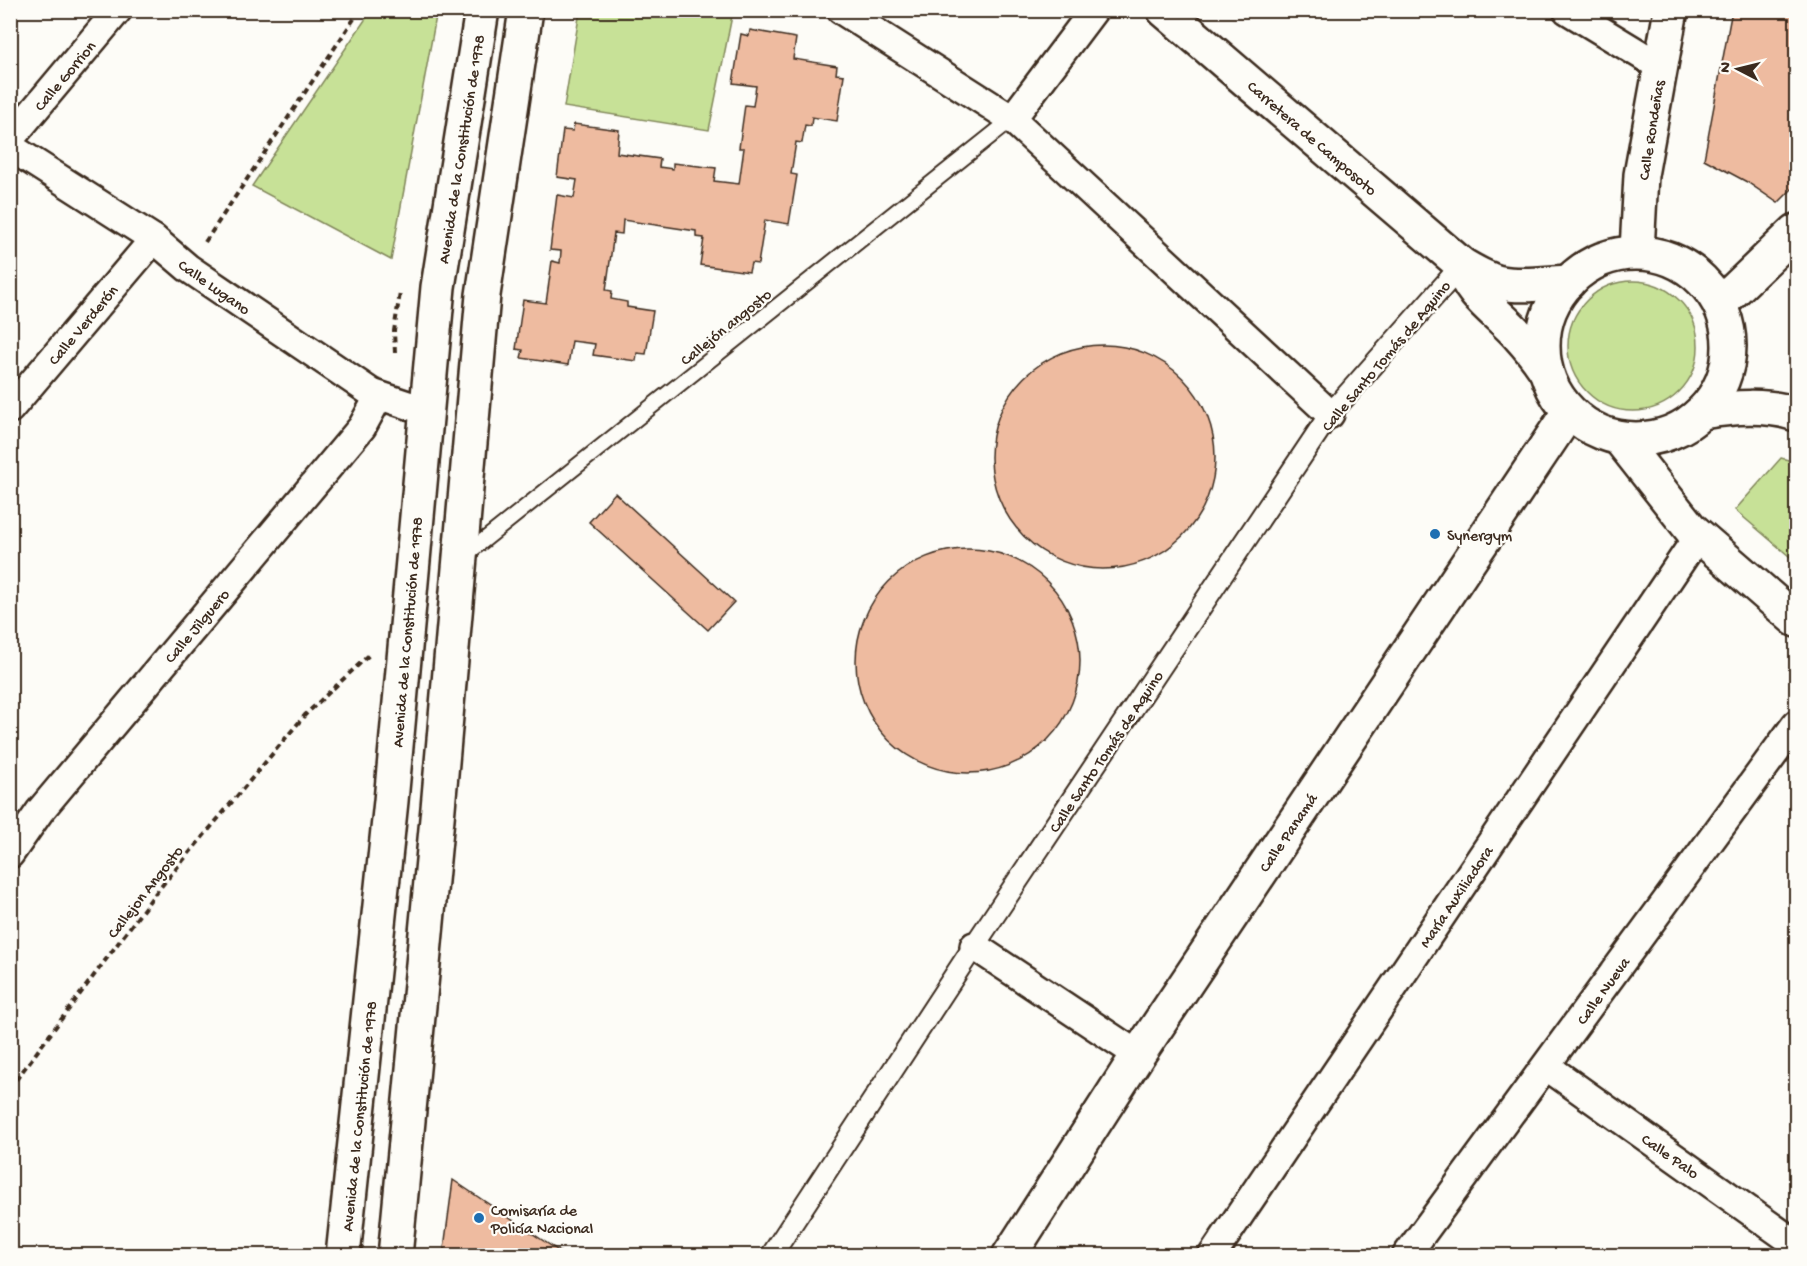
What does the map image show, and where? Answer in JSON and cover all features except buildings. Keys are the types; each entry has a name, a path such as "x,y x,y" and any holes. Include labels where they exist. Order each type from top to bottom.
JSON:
{"street":[{"name":"Calle Gorrion","path":"10,139 118,10"},
{"name":"Avenida de la Constitución de 1978","path":"343,1256 406,639 438,287 482,10"},
{"path":"395,1256 483,295 526,10"},
{"path":"841,10 1012,119 1330,414"},
{"path":"1012,119 1094,10"},
{"name":"Carretera de Camposoto","path":"1164,10 1462,265 1479,275 1501,283 1533,285 1569,282"},
{"path":"1567,10 1660,67"},
{"name":"Calle Rondeñas","path":"1637,251 1641,175 1671,10"},
{"name":"Calle Lugano","path":"10,147 154,239 188,268 339,371 379,396 426,411"},
{"path":"1720,304 1797,231"},
{"name":"Calle Verderón","path":"10,409 154,239"},
{"path":"1637,251 1663,255 1686,266 1705,283 1720,304 1728,330 1729,359 1720,388 1702,412 1678,429 1649,438 1619,438 1592,429 1569,412 1555,392 1545,369 1542,344 1546,319 1559,291 1581,270 1607,256 1637,251"},
{"name":"Carretera de Camposoto","path":"1462,265 1464,277 1472,288 1518,334 1545,369"},
{"name":"Calle Santo Tomás de Aquino","path":"771,1256 974,946 1330,414 1462,265"},
{"path":"1729,359 1741,377 1760,395 1788,411"},
{"name":"Calle Jilguero","path":"10,854 40,811 362,427 379,396"},
{"path":"1702,412 1728,408 1788,411"},
{"name":"Calle Panamá","path":"1009,1256 1138,1056 1569,412"},
{"path":"1619,438 1690,528 1797,620"},
{"name":"María Auxiliadora","path":"1212,1256 1698,536"},
{"name":"Calle Nueva","path":"1406,1256 1797,724"},
{"path":"974,946 1138,1056"},
{"name":"Calle Palo","path":"1546,1066 1797,1244"}],"lane":[{"name":"Callejón angosto","path":"460,560 1012,119"}],"path":[{"path":"188,268 360,10"},
{"name":"Callejon Angosto","path":"10,1088 154,895 304,715 384,641 406,639"}],"green space":[{"path":"371,11 437,11 391,260 252,186"},
{"path":"580,11 733,11 709,130 564,107"},
{"path":"1633,281 1658,286 1679,300 1693,321 1698,346 1693,371 1679,392 1658,406 1633,411 1608,406 1587,392 1573,371 1568,346 1573,321 1587,300 1608,286"},
{"path":"1781,458 1796,462 1796,562 1735,510"}],"place":[{"name":"Synergym","path":"1435,534"},
{"name":"Comisaría de Policía Nacional","path":"479,1218"}]}
